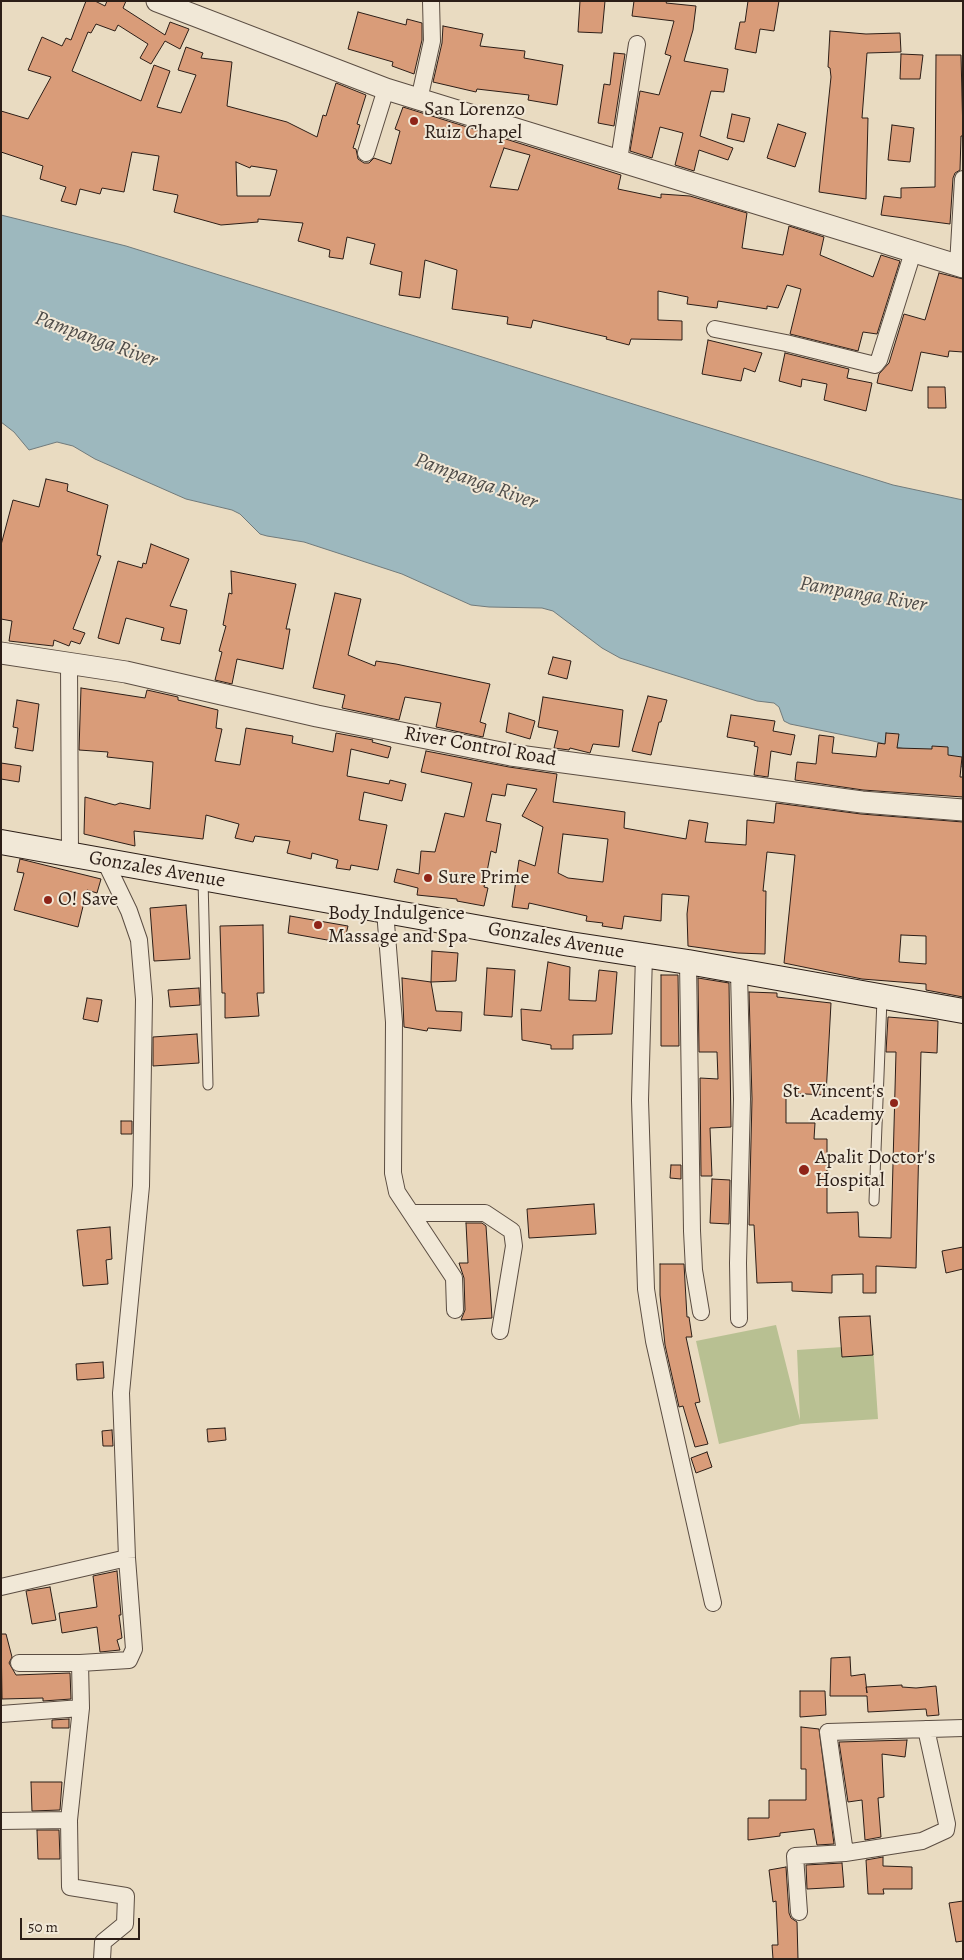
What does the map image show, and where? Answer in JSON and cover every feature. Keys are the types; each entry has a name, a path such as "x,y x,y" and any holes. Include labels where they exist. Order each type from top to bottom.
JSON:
{"main road":[{"name":"Gonzales Avenue","path":"1,842 385,911 963,1011"}],"street":[{"path":"157,1 418,100 960,266 963,179"},
{"path":"418,100 432,41 431,1"},
{"path":"619,160 637,44"},
{"path":"366,153 386,89"},
{"path":"715,329 786,343 875,365 879,360 913,252"},
{"name":"River Control Road","path":"1,653 126,672 317,716 511,755 862,802 963,810"},
{"path":"69,664 70,854"},
{"path":"19,1663 80,1663 130,1660 134,1649 127,1558 121,1393 141,1186 144,999 139,940 129,912 104,859"},
{"path":"385,911 394,1022 393,1174 397,1192 454,1278 456,1310"},
{"path":"644,955 640,1100 646,1289 654,1341 713,1603"},
{"path":"688,962 692,1231 694,1270 701,1312"},
{"path":"738,972 742,1099 738,1263 739,1319"},
{"path":"412,1213 485,1213 512,1231 514,1246 500,1332"},
{"path":"1,1587 127,1558"},
{"path":"80,1663 81,1708 69,1820 70,1887 126,1896 125,1924 103,1942 102,1959"},
{"path":"1,1714 81,1708"},
{"path":"845,1853 828,1732 963,1728"},
{"path":"799,1912 795,1856 845,1853 922,1841 946,1830 947,1824 926,1729"},
{"path":"1,1821 69,1820"}],"lane":[{"path":"203,879 208,1085"},
{"path":"874,1201 882,998"}],"green space":[{"path":"776,1325 800,1420 797,1350 873,1345 878,1419 801,1424 719,1444 696,1341"}],"water":[{"name":"Pampanga River","path":"1,215 126,246 893,485 963,500 963,767 939,762 909,750 873,741 790,724 784,721 779,707 774,703 757,701 620,658 602,648 553,611 542,608 471,605 402,574 304,542 260,534 240,514 232,510 186,499 95,459 73,446 57,442 29,450 14,432 1,422"}],"building":[{"path":"86,1 95,1 105,6 107,1 126,1 123,8 165,35 170,22 189,29 180,49 165,41 151,64 140,58 148,44 118,25 115,31 96,24 91,33 88,32 72,71 141,101 154,65 170,71 157,107 181,113 196,75 178,70 186,47 203,53 201,58 232,62 227,106 287,122 317,137 323,115 326,116 336,83 366,95 357,124 360,125 353,148 356,149 358,159 364,163 369,163 374,158 391,164 400,131 395,129 403,107 621,175 618,189 661,198 661,194 690,196 747,213 742,248 783,255 789,226 824,237 820,255 873,277 881,255 900,261 877,334 863,332 858,351 790,334 801,289 787,285 778,308 767,306 767,309 718,301 717,308 687,304 688,297 658,291 658,320 682,321 682,340 631,339 629,345 606,339 607,337 533,320 531,328 507,324 508,317 452,309 457,270 425,260 420,298 399,295 402,272 370,264 375,244 347,237 343,259 329,257 330,250 298,241 303,223 258,219 258,222 221,225 174,212 178,195 153,190 159,156 132,152 124,192 102,188 100,194 80,189 76,205 61,201 66,187 40,179 43,166 1,152 1,111 28,119 51,77 28,70 42,37 62,46 66,38 71,40","holes":["504,148 530,155 518,190 490,187","236,162 250,168 251,166 277,170 270,196 237,196"]},
{"path":"580,1 605,1 602,33 578,32"},
{"path":"634,1 667,1 666,3 696,6 693,30 684,61 728,69 724,92 711,91 700,136 733,148 728,160 699,150 694,171 675,165 683,133 660,127 652,158 630,151 640,91 659,95 671,56 665,54 674,21 632,16"},
{"path":"748,1 779,1 774,31 760,29 756,53 735,49 740,22 745,22"},
{"path":"358,12 406,25 407,19 422,23 422,40 414,74 392,66 393,62 348,49"},
{"path":"443,26 483,34 480,46 525,51 524,58 563,65 557,105 528,100 529,95 477,89 476,92 433,82 442,43"},
{"path":"830,31 866,34 900,33 901,52 867,53 862,118 868,118 866,199 819,192 831,77 830,68 828,67"},
{"path":"614,53 625,54 614,126 598,123 604,84 610,85"},
{"path":"901,54 923,55 920,79 900,79"},
{"path":"936,55 961,55 963,136 961,136 960,170 955,173 953,178 950,224 881,215 884,196 901,198 901,188 935,187"},
{"path":"732,114 750,118 744,142 727,138"},
{"path":"778,124 806,133 795,167 767,158"},
{"path":"892,125 914,128 910,162 888,160"},
{"path":"939,273 963,279 963,352 949,351 948,357 921,352 912,391 877,383 879,374 889,363 904,314 925,320"},
{"path":"708,340 762,353 755,372 744,368 741,381 702,374"},
{"path":"785,353 849,369 847,378 872,383 866,411 824,400 827,384 802,379 801,387 779,381"},
{"path":"928,387 945,387 946,408 928,408"},
{"path":"46,479 68,484 67,491 108,505 97,555 101,556 73,629 85,633 80,644 71,641 69,646 54,640 53,646 9,641 12,621 1,619 1,545 13,500 39,507"},
{"path":"151,544 189,559 170,606 187,610 180,644 161,640 164,628 126,618 119,644 98,638 118,561 142,568 143,563 146,564"},
{"path":"231,571 296,584 286,629 290,629 283,669 237,659 232,684 215,680 222,652 219,651 226,626 223,625 229,593 232,594"},
{"path":"335,593 361,599 348,655 375,666 376,661 396,664 490,684 480,722 486,724 483,737 436,727 441,703 405,697 399,720 342,708 345,695 313,688"},
{"path":"553,657 571,661 567,679 548,674"},
{"path":"81,688 145,698 147,690 178,697 178,700 218,710 216,728 222,729 215,761 240,765 246,728 293,736 292,743 333,752 336,733 373,740 372,742 391,747 388,758 351,749 347,776 389,784 390,780 406,784 402,801 364,792 359,820 387,825 378,870 351,865 350,870 336,868 338,860 312,853 311,859 287,853 290,841 255,836 253,842 235,838 239,824 206,815 203,839 134,831 135,846 84,834 85,797 115,805 120,803 150,809 153,762 107,757 108,752 79,750"},
{"path":"648,696 667,700 661,722 659,722 651,755 632,751"},
{"path":"543,697 623,710 619,747 593,744 590,753 570,748 569,750 554,748 558,731 538,727"},
{"path":"17,700 39,704 33,751 15,748 18,728 13,727"},
{"path":"509,713 535,721 530,739 506,732"},
{"path":"731,715 775,721 773,731 795,735 791,755 771,751 768,777 754,775 758,747 754,746 755,742 727,737"},
{"path":"886,733 899,734 897,748 932,749 932,746 948,747 948,755 962,757 960,777 963,777 963,797 863,790 795,780 797,762 816,764 819,735 834,737 832,753 876,757 878,743 885,744"},
{"path":"426,751 557,774 553,802 625,812 624,828 686,839 689,820 708,823 705,842 746,845 747,820 774,823 776,803 861,814 963,822 963,997 926,990 926,984 862,979 784,963 795,855 767,852 763,891 766,891 765,954 738,953 688,946 687,914 689,896 662,894 661,921 624,916 622,929 602,926 603,923 586,921 587,916 529,903 528,909 512,907 519,860 535,866 543,827 522,816 537,789 507,784 505,796 492,794 486,821 501,824 496,853 491,851 484,887 488,888 484,906 457,901 457,899 417,895 418,888 394,882 397,869 419,874 421,851 435,852 445,813 464,817 472,783 421,772","holes":["563,834 608,839 603,882 568,878 558,873","901,935 926,936 926,964 899,962"]},
{"path":"1,763 21,766 19,782 1,779"},
{"path":"20,859 101,879 97,893 87,890 78,927 14,910 24,873 17,872"},
{"path":"186,905 190,959 154,961 150,908"},
{"path":"290,916 348,926 344,943 288,933"},
{"path":"263,925 264,993 257,993 259,1016 225,1018 225,993 222,993 220,926"},
{"path":"432,951 458,953 456,981 431,982"},
{"path":"548,962 570,967 569,1000 596,1001 599,970 617,972 612,1034 573,1035 573,1049 551,1049 551,1045 522,1040 521,1009 541,1011"},
{"path":"487,968 515,970 512,1017 484,1015"},
{"path":"661,975 678,975 679,1046 661,1046"},
{"path":"402,978 431,982 436,1011 462,1012 461,1031 428,1028 427,1031 404,1027"},
{"path":"698,978 729,983 731,1127 710,1128 712,1176 701,1176 700,1078 718,1079 717,1052 699,1052"},
{"path":"199,988 200,1005 170,1007 168,990"},
{"path":"749,992 777,993 777,997 831,1003 826,1095 786,1093 786,1123 815,1123 814,1139 827,1139 827,1213 858,1212 859,1237 891,1238 896,1052 886,1052 888,1017 938,1021 937,1053 921,1052 916,1268 876,1266 876,1293 863,1293 863,1274 832,1275 832,1293 792,1291 792,1282 757,1283 754,1225 749,1225 752,1099"},
{"path":"87,998 102,1000 98,1022 83,1019"},
{"path":"197,1034 199,1063 153,1066 153,1037"},
{"path":"121,1121 132,1121 132,1134 121,1134"},
{"path":"671,1165 681,1165 681,1179 670,1178"},
{"path":"712,1179 730,1180 729,1224 710,1223"},
{"path":"594,1204 596,1234 529,1238 527,1209"},
{"path":"466,1223 482,1223 486,1226 492,1318 461,1320 465,1310 464,1278 459,1263 468,1263"},
{"path":"110,1227 112,1259 106,1260 108,1284 83,1286 77,1230"},
{"path":"963,1247 963,1269 946,1273 942,1251"},
{"path":"660,1264 684,1264 687,1317 689,1317 692,1337 686,1337 700,1402 695,1403 708,1444 695,1447 683,1406 679,1407 665,1345 660,1295"},
{"path":"870,1316 873,1355 842,1357 839,1317"},
{"path":"103,1362 104,1378 77,1380 76,1364"},
{"path":"225,1428 226,1440 208,1442 207,1429"},
{"path":"112,1430 113,1446 103,1446 102,1431"},
{"path":"707,1452 712,1467 696,1473 691,1458"},
{"path":"117,1571 122,1638 117,1640 120,1650 100,1652 97,1627 62,1633 59,1613 97,1607 93,1576"},
{"path":"50,1587 56,1620 32,1624 26,1591"},
{"path":"1,1634 6,1634 12,1657 9,1663 16,1675 70,1673 71,1699 43,1701 43,1698 2,1699"},
{"path":"850,1657 851,1676 865,1674 866,1687 902,1685 902,1687 916,1688 936,1686 939,1715 927,1716 926,1709 868,1712 867,1696 830,1696 831,1658"},
{"path":"800,1691 825,1691 826,1715 800,1717"},
{"path":"69,1719 69,1728 52,1728 52,1720"},
{"path":"801,1727 819,1729 834,1844 817,1845 814,1829 780,1833 780,1836 748,1840 748,1818 769,1818 769,1800 806,1800 806,1769 801,1769"},
{"path":"907,1740 905,1757 882,1754 884,1797 878,1798 881,1837 865,1840 862,1800 848,1802 839,1742"},
{"path":"31,1782 62,1782 60,1810 32,1811"},
{"path":"37,1830 59,1830 60,1859 38,1859"},
{"path":"883,1857 883,1866 912,1867 912,1889 883,1889 884,1894 868,1894 866,1860"},
{"path":"842,1863 844,1887 807,1889 806,1865"},
{"path":"786,1867 789,1913 791,1918 797,1922 798,1959 773,1959 772,1945 778,1945 776,1901 773,1902 769,1870"},
{"path":"963,1901 963,1941 956,1942 949,1903"}],"place":[{"name":"San Lorenzo Ruiz Chapel","path":"414,121"},
{"name":"Sure Prime","path":"428,878"},
{"name":"O! Save","path":"48,900"},
{"name":"Body Indulgence Massage and Spa","path":"318,925"},
{"name":"St. Vincent's Academy","path":"894,1103"},
{"name":"Apalit Doctor's Hospital","path":"804,1170"}]}
